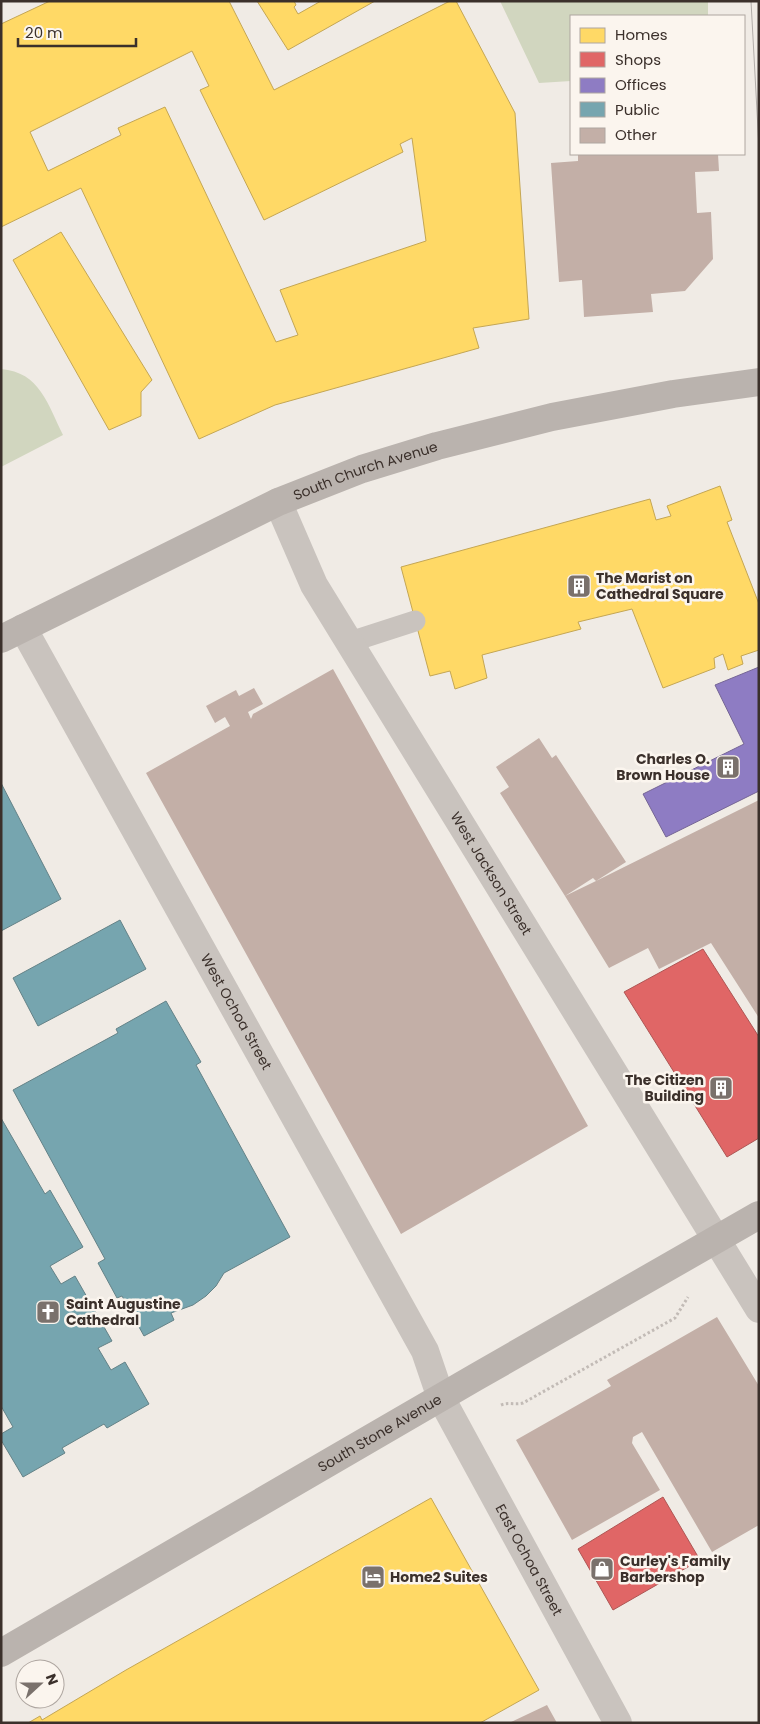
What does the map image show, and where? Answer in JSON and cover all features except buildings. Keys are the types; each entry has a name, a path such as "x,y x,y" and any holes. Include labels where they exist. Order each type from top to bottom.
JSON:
{"street":[{"name":"South Church Avenue","path":"12,634 278,502 362,469 437,446 552,417 673,394 759,382"},
{"name":"West Jackson Street","path":"278,502 314,585 759,1309"},
{"name":"West Ochoa Street","path":"12,634 425,1350 441,1398"},
{"name":"South Stone Avenue","path":"1,1653 716,1239 759,1216"},
{"name":"East Ochoa Street","path":"441,1398 618,1723"}],"lane":[{"path":"350,642 415,621"}],"path":[{"path":"458,1429 503,1404 523,1403 675,1318 688,1297 734,1268"}],"green space":[{"path":"500,1 708,1 708,15 570,15 570,81 539,83"},
{"path":"1,369 14,371 34,383 47,402 63,435 1,467"}],"tram line":[{"path":"751,1 759,148"}],"place":[{"name":"The Marist on Cathedral Square","path":"579,586"},
{"name":"Charles O. Brown House","path":"728,767"},
{"name":"The Citizen Building","path":"721,1088"},
{"name":"Saint Augustine Cathedral","path":"48,1312"},
{"name":"Curley's Family Barbershop","path":"602,1569"},
{"name":"Home2 Suites","path":"373,1577"}]}
